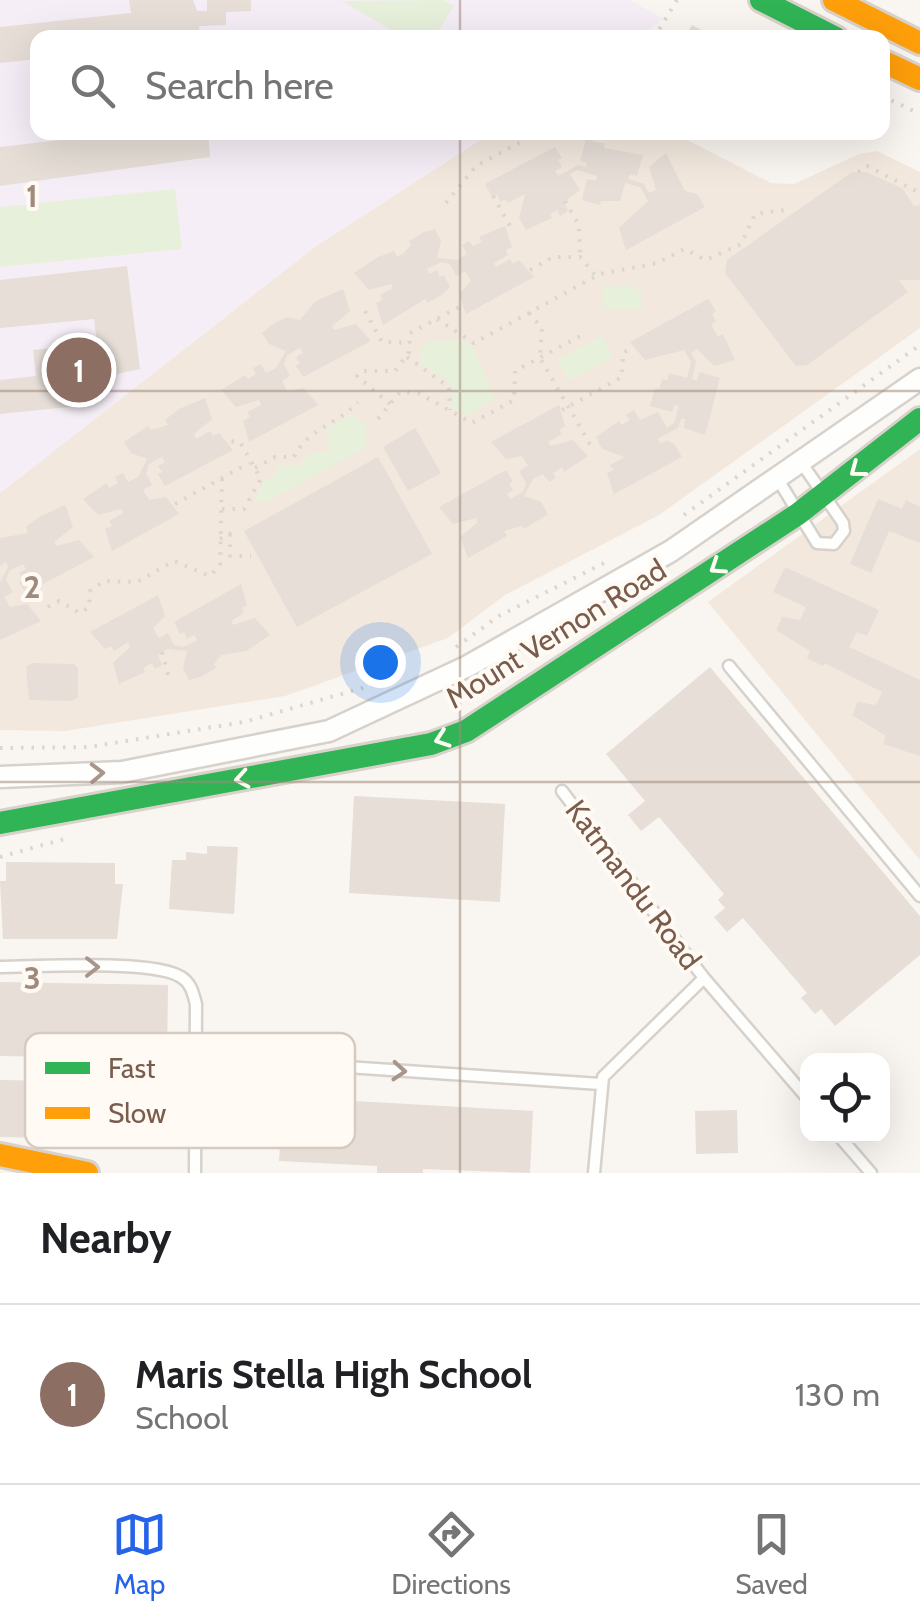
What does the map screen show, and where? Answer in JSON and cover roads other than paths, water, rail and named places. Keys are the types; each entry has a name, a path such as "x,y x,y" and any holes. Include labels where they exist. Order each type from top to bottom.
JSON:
{"main road":[{"path":"761,0 820,30"},
{"path":"834,0 920,43"},
{"path":"890,64 920,79"},
{"name":"Mount Vernon Road","path":"0,823 431,744 466,731 798,514 920,420"},
{"path":"0,1155 88,1173"}],"street":[{"name":"Mount Vernon Road","path":"0,777 122,772 329,731 468,666 671,552 920,379"},
{"path":"329,731 338,761"}],"lane":[{"path":"776,478 816,543 834,544 844,531 844,522 800,462"},
{"path":"729,666 920,896"},
{"name":"Katmandu Road","path":"562,791 704,978 800,1090"},
{"path":"0,967 165,970 182,977 191,987 197,1033"},
{"name":"Katmandu Road","path":"600,1084 608,1071 704,978"},
{"path":"355,1068 600,1084 594,1173"},
{"path":"845,1143 871,1173"},
{"path":"195,1148 195,1173"}],"place":[{"name":"Maris Stella High School","path":"79,370"}]}
